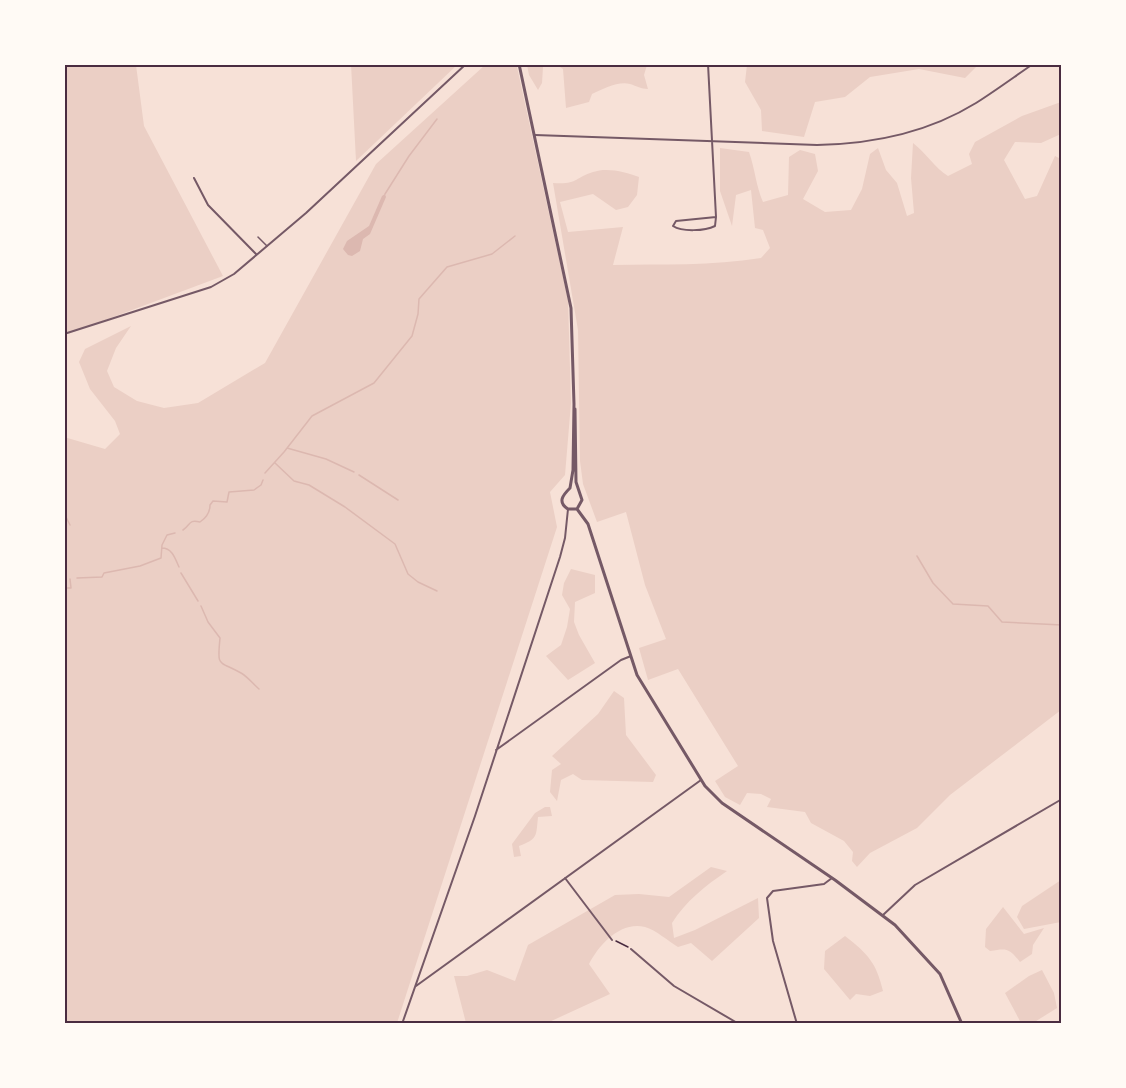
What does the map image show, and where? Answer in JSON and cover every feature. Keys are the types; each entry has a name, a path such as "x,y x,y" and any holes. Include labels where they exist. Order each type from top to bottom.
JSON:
{"street":[{"path":"64,334 211,287 234,274 267,247 466,64"},
{"path":"519,64 572,312 573,470 569,490"},
{"path":"708,64 713,142 716,217 715,226 709,229 679,229 673,226 676,221 716,217"},
{"path":"535,135 840,144 895,136 950,116 975,104 1033,64"},
{"path":"194,178 208,205 257,255"},
{"path":"574,404 578,491 582,500 578,508"},
{"path":"578,491 569,490 563,494 561,500 563,506 568,509 578,508"},
{"path":"578,508 588,524 639,679 710,793 883,915 902,932 936,968 962,1023"},
{"path":"402,1023 475,816 562,548 568,509"},
{"path":"496,750 621,660 630,656"},
{"path":"416,986 701,780"},
{"path":"883,915 915,885 1062,799"},
{"path":"565,878 612,940"},
{"path":"797,1023 773,941 767,898 773,891 824,884 831,878"},
{"path":"631,949 674,986 739,1023"}],"lane":[{"path":"258,237 267,247"}],"path":[{"path":"612,940 631,949"}],"shaded area":[{"path":"351,64 457,64 457,65 356,161"},
{"path":"747,64 978,65 965,78 919,69 870,77 845,97 815,102 804,137 762,131 761,110 745,82"},
{"path":"64,65 136,65 144,126 223,276 65,335"},
{"path":"485,65 517,65 568,300 571,403 565,475 550,492 557,527 397,1023 65,1023 64,437 105,449 120,434 115,421 90,389 79,362 85,349 131,326 116,348 107,371 114,387 137,401 164,408 198,403 265,363 376,164"},
{"path":"527,65 557,65 543,67 542,83 538,90 529,75"},
{"path":"557,65 647,65 644,75 648,89 625,83 616,85 592,94 589,102 566,108 563,69"},
{"path":"1061,102 1061,134 1041,143 1015,142 1004,160 1025,199 1037,196 1055,156 1061,159 1061,710 950,795 917,828 870,853 857,867 852,861 853,852 844,841 811,823 805,812 767,807 771,799 761,794 747,793 740,805 725,797 715,781 738,766 678,669 648,680 639,648 666,639 645,585 626,512 597,522 583,484 580,461 578,330 553,183 571,182 587,174 604,170 639,177 637,195 628,207 616,210 593,194 560,202 568,232 623,227 613,265 743,261 761,258 770,248 763,230 755,228 751,190 736,195 732,226 720,191 720,148 749,152 763,202 788,195 789,157 800,150 815,154 818,171 803,199 825,212 851,210 862,189 870,154 878,148 886,170 897,183 907,216 914,213 911,178 913,143 948,176 972,164 969,154 975,142 1022,116"},
{"path":"385,194 386,197 370,234 363,239 360,251 352,256 348,255 343,249 347,241 369,226"},
{"path":"571,569 595,575 595,593 575,602 574,622 595,663 568,680 546,656 561,645 567,627 570,609 562,595 564,583"},
{"path":"614,691 624,698 626,735 656,775 653,782 582,780 573,774 561,780 557,801 550,792 552,770 561,764 552,756 598,714"},
{"path":"545,807 550,807 552,816 538,817 535,836 519,846 521,856 514,857 512,844 535,813"},
{"path":"711,867 727,871 696,894 677,915 672,923 674,938 695,930 758,898 759,918 712,961 691,943 678,947 649,928 636,926 627,928 611,936 598,949 589,964 610,994 547,1023 466,1023 454,976 467,976 487,970 515,981 528,945 615,895 639,894 669,897"},
{"path":"1061,880 1061,922 1024,929 1017,917 1022,906"},
{"path":"1003,907 1024,934 1044,928 1033,945 1032,954 1020,962 1007,950 990,951 985,947 986,929"},
{"path":"845,936 870,959 883,991 870,996 856,994 850,1000 824,969 825,951"},
{"path":"1042,970 1054,993 1057,1008 1033,1023 1021,1023 1005,993"}],"waterway":[{"path":"385,194 409,156 437,119"},
{"path":"265,473 312,416 374,383 412,336 418,314 419,299 447,267 492,254 515,236"},
{"path":"287,448 326,459 354,472"},
{"path":"275,463 294,481 309,485 345,507 395,544 408,574 418,582 437,591"},
{"path":"359,475 398,500"},
{"path":"183,530 191,522 200,522 204,519 213,501 227,502 229,492 254,490 261,485 263,480"},
{"path":"64,513 70,525"},
{"path":"77,578 102,577 104,573 140,566 161,558 162,545 167,535 175,533"},
{"path":"162,548 171,552 179,567"},
{"path":"917,556 933,583 953,604 988,606 1002,622 1062,625"},
{"path":"181,573 198,601"},
{"path":"64,588 71,588 70,579"},
{"path":"201,606 208,622 220,638 219,659 221,662 244,675 259,689"}]}
